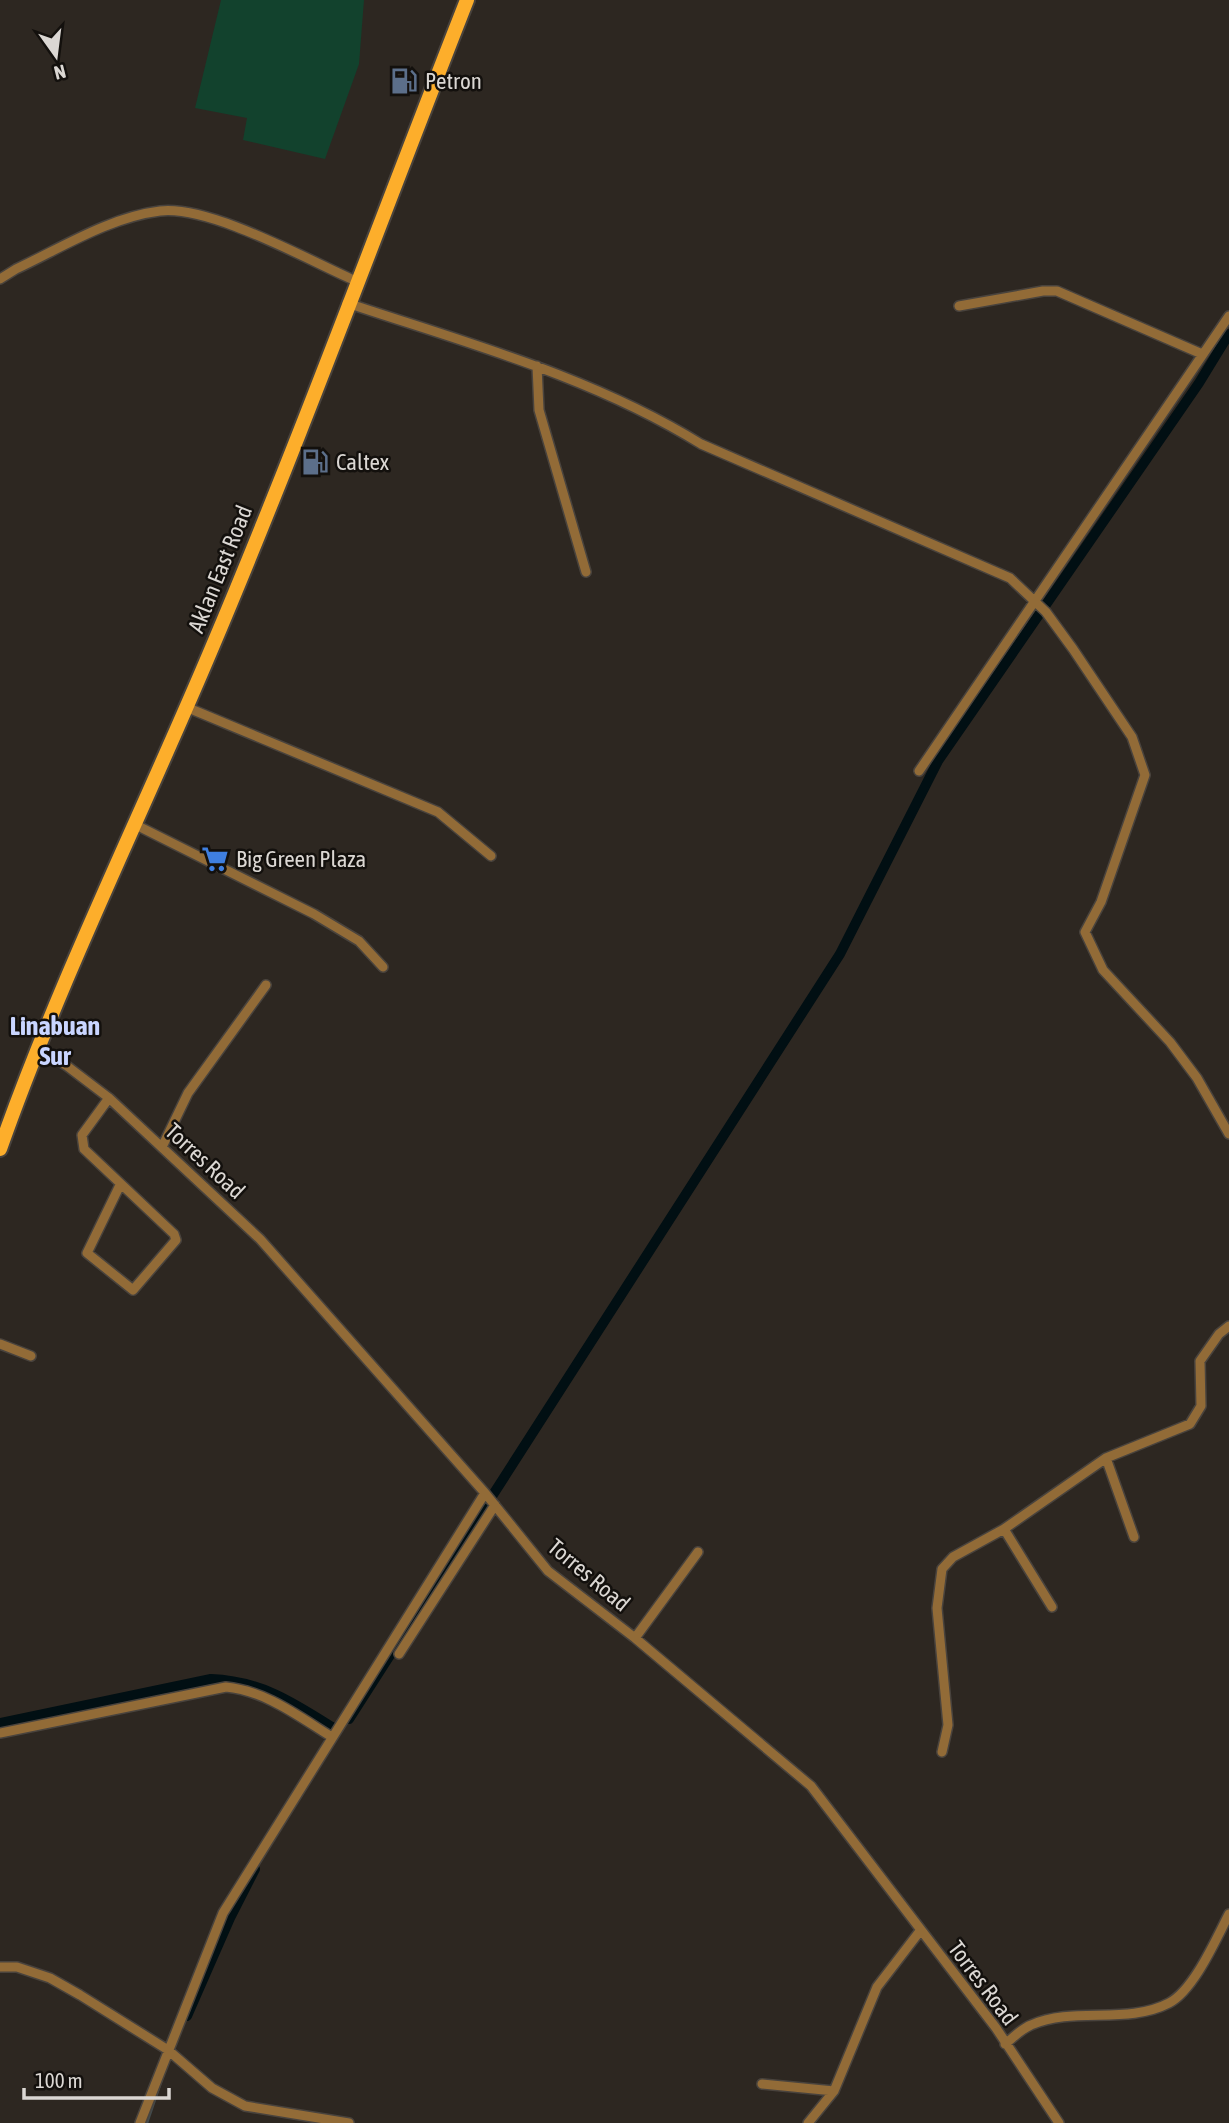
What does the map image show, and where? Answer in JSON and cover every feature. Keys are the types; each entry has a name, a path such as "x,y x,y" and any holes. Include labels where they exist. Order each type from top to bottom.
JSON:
{"main road":[{"name":"Aklan East Road","path":"0,1149 38,1048 136,825 292,454 347,303 467,0"}],"street":[{"path":"0,279 16,269 130,217 163,211 210,217 356,281"},
{"path":"959,306 1043,290 1057,291 1202,354"},
{"path":"347,303 537,366 654,415 701,444 1010,578 1046,612 1132,737 1145,775 1101,902 1085,932 1103,970 1170,1042 1197,1078 1228,1128"},
{"path":"919,771 1229,316"},
{"path":"537,366 539,410 586,572"},
{"path":"186,707 438,812 491,856"},
{"path":"136,825 314,914 359,941 383,967"},
{"path":"162,1147 188,1093 266,985"},
{"name":"Torres Road","path":"38,1048 68,1066 110,1098 260,1239 491,1499 548,1571 635,1638 811,1786 1005,2044 1059,2123"},
{"path":"110,1098 82,1135 84,1149 174,1234 176,1240 133,1290 87,1254 120,1185"},
{"path":"942,1752 948,1725 937,1608 942,1569 953,1557 1004,1529 1106,1458 1190,1424 1201,1406 1200,1361 1219,1334 1229,1326"},
{"path":"0,1344 31,1356"},
{"path":"1106,1458 1134,1537"},
{"path":"399,1654 491,1499"},
{"path":"140,2123 223,1913 332,1737 491,1499"},
{"path":"1004,1529 1052,1607"},
{"path":"635,1638 698,1552"},
{"path":"0,1733 226,1687 247,1689 264,1695 332,1737"},
{"path":"1005,2044 1029,2025 1044,2021 1116,2015 1169,2003 1181,1993 1206,1958 1229,1914"},
{"path":"808,2123 827,2104 834,2091 877,1987 920,1931"},
{"path":"0,1967 17,1967 50,1978 168,2050 212,2088 245,2106 349,2123"},
{"path":"762,2084 834,2091"}],"green space":[{"path":"221,0 364,0 359,64 325,159 243,140 247,118 195,108"}],"waterway":[{"path":"349,1719 840,954 938,761 1199,383 1229,334"},
{"path":"0,1723 211,1679 260,1688 289,1701 332,1727"},
{"path":"187,2016 230,1918 255,1869"},
{"path":"147,2123 163,2076"}],"place":[{"name":"Petron","path":"404,81"},
{"name":"Caltex","path":"315,462"},
{"name":"Big Green Plaza","path":"215,859"}],"district":[{"name":"Linabuan Sur","path":"55,1041"}]}
